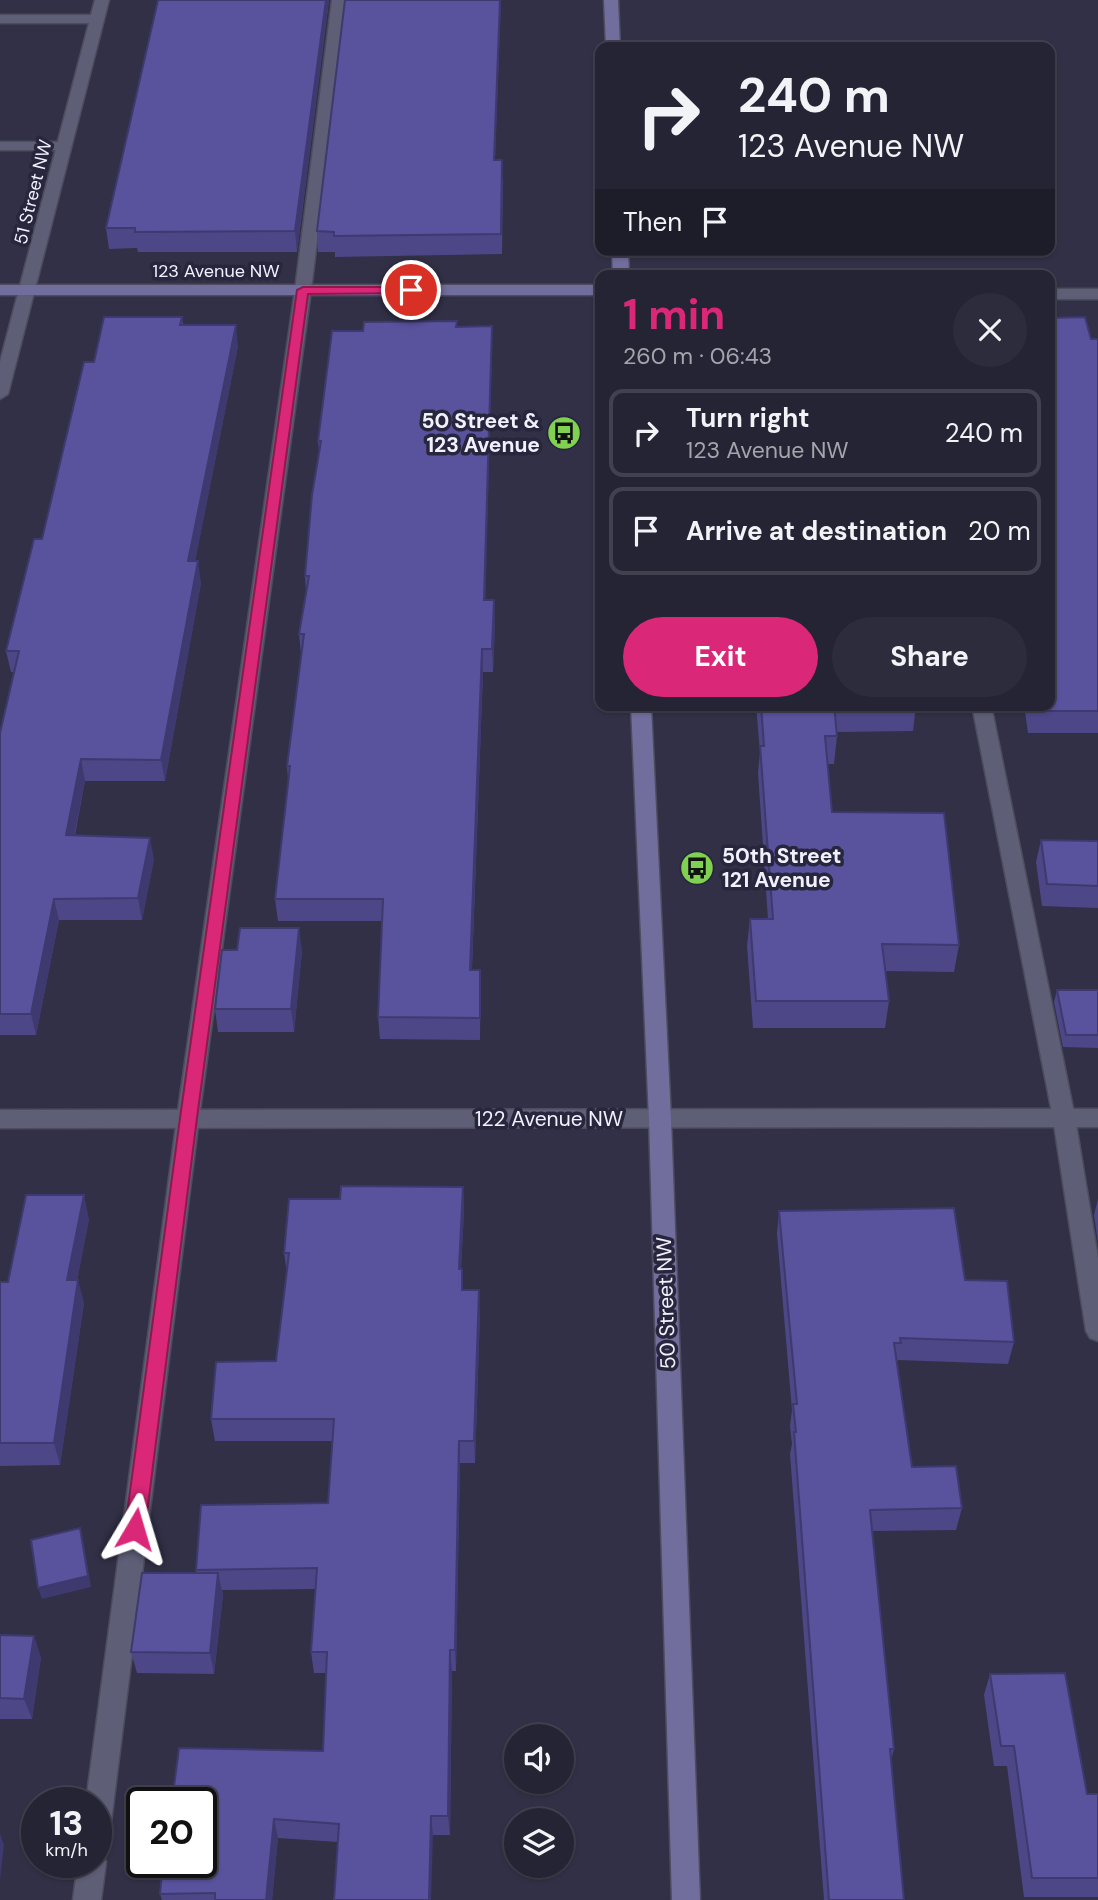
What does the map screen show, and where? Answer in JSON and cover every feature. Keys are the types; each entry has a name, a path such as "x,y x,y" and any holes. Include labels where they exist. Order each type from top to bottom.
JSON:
{"main road":[{"path":"611,0 613,42"},
{"name":"123 Avenue NW","path":"0,290 595,290"},
{"name":"50 Street NW","path":"641,711 660,1119 686,1900"}],"street":[{"name":"51 Street NW","path":"0,394 102,0"},
{"path":"102,1787 188,1118 303,290 339,0"},
{"path":"0,19 97,19"},
{"path":"0,146 64,146"},
{"path":"1055,294 1098,294"},
{"path":"982,711 1064,1118 1098,1331"},
{"name":"122 Avenue NW","path":"0,1119 1098,1118"},
{"path":"87,1900 90,1878"}],"building":[{"path":"158,0 326,0 295,231 135,232 135,228 106,228"},
{"path":"345,0 500,0 494,160 502,160 501,234 334,236 334,232 317,231"},
{"path":"104,317 182,317 180,325 236,325 188,561 198,561 161,760 81,759 66,835 150,838 138,898 54,899 31,1014 0,1014 0,733 19,651 6,651 34,539 42,539 84,362 94,362"},
{"path":"1085,317 1091,339 1098,339 1098,711 1055,711 1055,318"},
{"path":"457,321 456,327 492,326 484,600 494,600 492,649 482,649 470,970 480,970 480,1018 378,1017 383,899 275,899 290,766 287,766 304,634 299,634 309,576 305,576 312,495 321,441 318,441 332,331 363,331 364,322"},
{"path":"761,711 835,711 837,736 825,736 832,812 944,813 959,945 882,944 889,1001 756,1001 750,919 773,919 760,746 764,746"},
{"path":"1041,840 1098,841 1098,886 1047,884"},
{"path":"240,928 299,928 291,1009 215,1009 222,950 237,950"},
{"path":"1057,990 1098,990 1098,1035 1066,1035"},
{"path":"341,1186 463,1187 459,1269 462,1269 462,1290 479,1290 474,1441 459,1441 455,1650 450,1650 448,1816 431,1816 429,1900 334,1900 339,1824 274,1819 266,1900 215,1900 215,1893 160,1894 162,1878 217,1878 217,1787 174,1787 179,1748 323,1751 327,1652 311,1652 317,1568 196,1570 201,1505 328,1503 334,1419 211,1419 216,1362 276,1361 289,1253 284,1253 289,1199 340,1199"},
{"path":"26,1195 84,1195 67,1280 78,1280 54,1443 0,1443 0,1282 8,1282"},
{"path":"954,1208 965,1280 1007,1281 1014,1342 900,1338 901,1343 894,1343 912,1467 956,1466 962,1508 870,1510 894,1749 890,1749 904,1900 829,1900 794,1432 793,1404 797,1404 779,1211"},
{"path":"80,1528 88,1576 38,1588 31,1540"},
{"path":"142,1573 218,1573 210,1653 131,1652"},
{"path":"0,1635 34,1636 24,1699 0,1698"},
{"path":"1065,1673 1087,1794 1098,1794 1098,1878 1032,1878 1014,1746 1001,1746 990,1674"}],"place":[{"name":"50 Street & 123 Avenue","path":"564,433"},
{"name":"50th Street 121 Avenue","path":"697,868"}],"route":[{"path":"135,1529 188,1118 303,290 411,290"}]}
